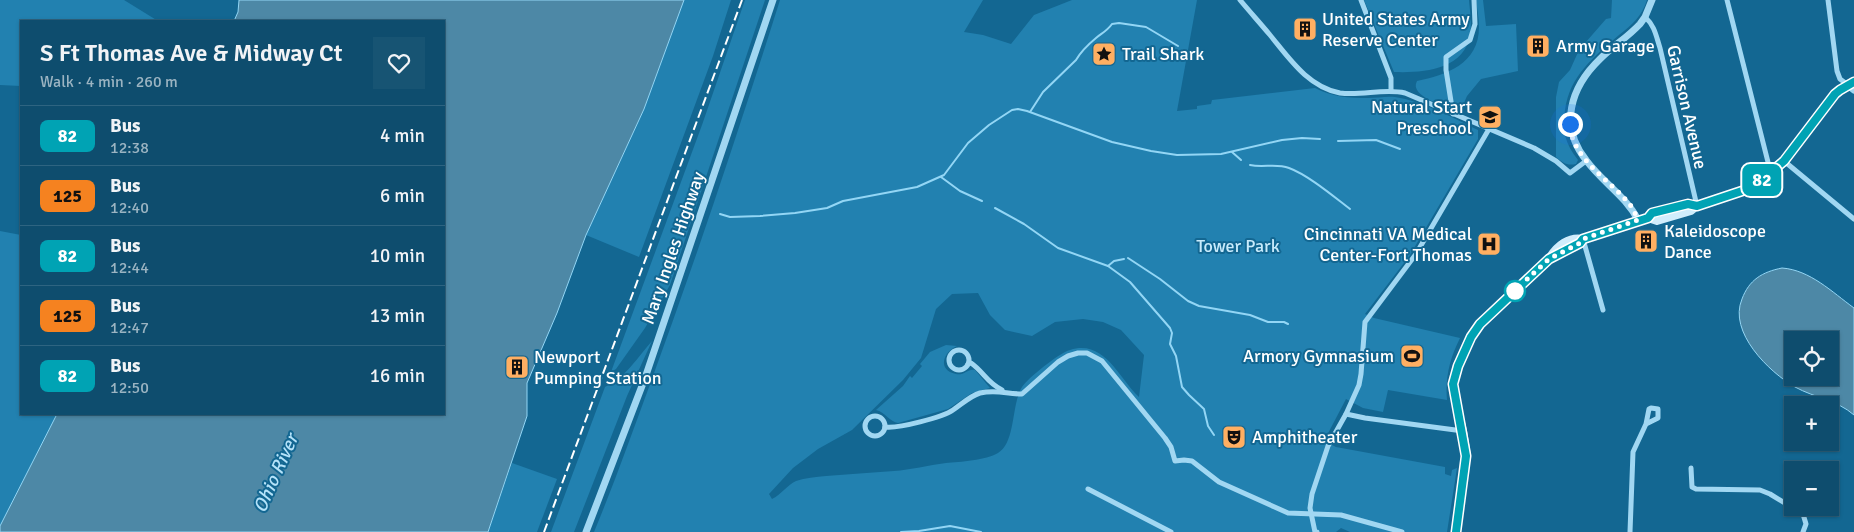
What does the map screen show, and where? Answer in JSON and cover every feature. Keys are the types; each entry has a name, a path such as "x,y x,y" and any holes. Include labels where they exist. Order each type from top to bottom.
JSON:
{"main road":[{"path":"1456,532 1466,456 1453,384 1458,366 1471,337 1486,318 1549,259 1580,243 1583,239 1648,218 1652,213 1688,204 1697,206 1745,190 1771,174 1784,161 1835,94 1852,86"}],"street":[{"name":"Mary Ingles Highway","path":"586,532 644,378 773,0"},
{"path":"1240,0 1294,65 1315,83 1340,93 1391,91 1405,93 1546,155 1570,173 1586,161"},
{"path":"1361,0 1391,78 1391,91"},
{"path":"1453,114 1446,70 1446,57 1470,40 1475,24 1474,0"},
{"path":"1638,220 1631,206 1586,161 1573,138 1570,129 1570,117 1577,90 1590,69 1631,33 1645,17 1652,0"},
{"path":"1727,0 1771,174"},
{"path":"1828,0 1837,71 1840,79 1852,86"},
{"name":"Garrison Avenue","path":"1645,17 1654,28 1660,48 1697,206"},
{"path":"1315,532 1310,503 1328,446 1346,414 1359,385 1362,374 1366,322 1416,254 1489,129"},
{"path":"1784,161 1854,219"},
{"path":"1583,239 1603,310"},
{"path":"954,351 963,351 968,357 968,364 964,369 953,369 949,363 949,356 954,351"},
{"path":"885,427 895,427 939,416 953,410 977,394 1004,391 1022,394 1058,362 1078,352 1088,353 1102,361 1113,373 1165,438 1171,447 1175,461 1192,461 1219,482 1288,514 1340,515 1402,532"},
{"path":"968,364 971,363 990,383 1004,391"},
{"path":"1346,414 1463,431"},
{"path":"875,415 882,418 885,427 880,435 873,436 867,432 865,423 869,417 875,415"},
{"path":"1630,532 1633,452 1646,424"},
{"path":"1691,468 1692,488 1756,490 1770,494 1803,514 1806,524 1803,532"},
{"path":"1088,489 1171,532"}],"green space":[{"path":"0,0 124,0 156,20 20,20 20,86 0,85"},
{"path":"684,0 731,0 713,56 639,257 586,235 644,109"},
{"path":"745,0 765,0 670,285 645,328 616,369 611,372 702,125"},
{"name":"Tower Park","path":"780,0 983,0 964,32 983,35 1011,44 1034,15 1072,0 1197,0 1177,111 1197,109 1197,106 1211,104 1212,100 1315,88 1334,95 1347,97 1392,97 1405,99 1437,110 1478,130 1478,139 1410,255 1365,314 1374,318 1460,338 1449,368 1447,400 1388,390 1383,412 1363,408 1346,399 1324,441 1336,447 1445,467 1445,474 1451,476 1452,470 1457,468 1447,532 1350,532 1341,528 1336,532 594,532 684,291","holes":["978,293 990,315 1005,330 1032,336 1055,322 1083,319 1103,322 1121,330 1144,355 1139,397 1102,355 1093,350 1082,348 1070,350 1044,366 1022,387 1016,403 1008,441 998,453 980,459 907,470 803,479 796,481 772,499 769,494 793,468 818,449 852,430 903,380 921,358 936,309 952,294"]},
{"path":"1364,0 1469,0 1471,31 1466,47 1460,56 1441,67 1417,72 1394,72"},
{"path":"1476,0 1483,0 1486,26 1516,24 1518,71 1481,79 1467,96 1460,112 1431,101 1418,92 1416,87 1417,81 1449,71 1467,59 1478,40 1479,27"},
{"path":"1612,0 1647,0 1636,20 1592,59 1572,87 1565,110 1564,131 1570,149 1578,160 1576,164 1568,164 1556,157 1556,97 1559,82 1570,70 1579,50 1606,19 1611,18"},
{"path":"0,231 20,235 20,415 56,415 0,526"},
{"path":"652,341 627,396 574,532 551,532 605,387 625,373"},
{"path":"946,345 957,346 948,352 946,356 944,365 946,369 956,374 975,370 990,388 972,393 948,409 898,423 876,410 903,386 910,376 912,378 930,352"},
{"path":"512,463 557,479 537,532 488,532"}],"water":[{"name":"Ohio River","path":"239,0 684,0 644,109 586,235 557,313 527,383 527,416 488,532 0,532 0,526 56,415 445,415 445,20 234,20 238,12"},
{"path":"1782,268 1802,273 1829,289 1854,308 1854,415 1839,405 1839,396 1817,396 1794,386 1839,386 1839,331 1784,331 1784,379 1774,372 1754,350 1741,325 1739,312 1742,299 1748,287 1762,275"}],"waterway":[{"path":"1030,112 1043,92 1076,60 1088,45 1112,24 1119,23 1146,27 1178,46"},
{"path":"720,214 730,217 795,213 827,208 843,201 917,187 944,175 968,143 989,125 1012,110 1018,109 1112,142 1177,155 1221,154 1282,140 1320,139"},
{"path":"1338,141 1376,140 1400,149"},
{"path":"1232,152 1241,160"},
{"path":"1250,165 1279,166 1296,171 1320,186 1350,209"},
{"path":"941,177 960,191 982,201"},
{"path":"995,208 1024,224 1058,248 1108,266 1130,282 1170,328 1172,333 1170,344 1176,356 1182,387 1204,409 1208,426 1214,435"},
{"path":"1128,258 1160,279 1188,301 1199,306 1250,315 1268,322 1284,322 1288,324"},
{"path":"1108,266 1114,261 1124,259"},
{"path":"901,532 950,526 981,532"}],"railway":[{"path":"544,532 742,0"}],"bus line":[{"name":"82","path":"1456,532 1466,465 1466,449 1453,384 1458,366 1471,337 1480,324 1549,259 1580,243 1583,239 1648,218 1652,213 1688,204 1697,206 1745,190 1771,174 1784,161 1835,94 1854,82"}],"place":[{"name":"United States Army Reserve Center","path":"1305,29"},
{"name":"Army Garage","path":"1538,46"},
{"name":"Trail Shark","path":"1104,54"},
{"name":"Natural Start Preschool","path":"1490,117"},
{"name":"Kaleidoscope Dance","path":"1646,241"},
{"name":"Cincinnati VA Medical Center-Fort Thomas","path":"1489,244"},
{"name":"Armory Gymnasium","path":"1412,356"},
{"name":"Newport Pumping Station","path":"517,367"},
{"name":"Amphitheater","path":"1234,437"}],"route":[{"path":"1515,291 1511,294 1549,259 1580,243 1583,239 1638,220 1631,206 1586,161 1573,138 1570,124"}]}
